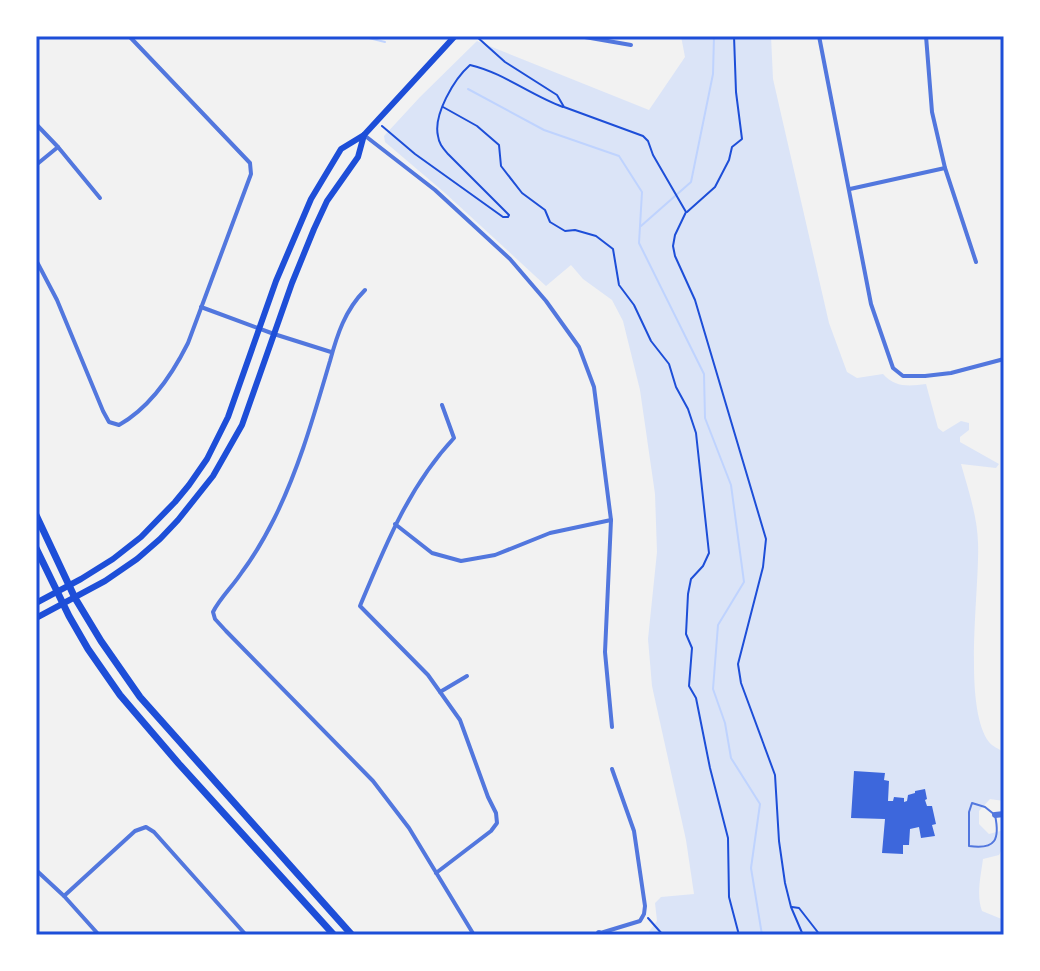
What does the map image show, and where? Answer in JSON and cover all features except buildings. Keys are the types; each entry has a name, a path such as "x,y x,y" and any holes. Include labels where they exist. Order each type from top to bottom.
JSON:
{"main road":[{"path":"36,603 113,559 141,537 189,485 207,459 228,417 276,281 311,199 341,149 364,135 455,36"},
{"path":"36,618 105,581 137,559 160,539 213,476 242,425 314,229 327,201 358,157 364,135"},
{"path":"36,515 75,598 140,697 352,935"},
{"path":"36,548 91,653 138,717 334,935"}],"street":[{"path":"36,260 57,300 109,422 119,425 131,419 176,368 251,174 250,163 129,36"},
{"path":"579,36 631,45"},
{"path":"819,36 871,304 893,368 903,376 925,376 951,373 1004,359"},
{"path":"926,36 932,112 945,168 976,262"},
{"path":"36,124 100,198"},
{"path":"364,135 435,190 510,259 546,301 579,347 594,387 611,520 605,652 612,727"},
{"path":"36,165 58,147"},
{"path":"850,189 945,168"},
{"path":"365,290 348,310 296,469 273,520 243,571 213,612 215,619 373,781 409,828 474,935"},
{"path":"201,307 332,352"},
{"path":"436,873 491,831 497,823 496,813 460,720 428,675 360,606 395,524 424,474 454,438 442,405"},
{"path":"395,524 432,553 461,561 495,555 550,533 611,520"},
{"path":"440,692 467,676"},
{"path":"597,934 640,921 645,906 638,850 612,769"},
{"path":"995,815 1004,814"},
{"path":"64,896 135,831 146,827 154,832 246,935"},
{"path":"36,870 99,935"}],"lane":[{"path":"972,803 985,807 995,815 996,840 984,848 969,846 972,803"}],"path":[{"path":"476,36 505,62 557,95 564,107"},
{"path":"734,36 742,139 732,147 715,187 686,212 673,246 695,300 766,539 763,567 738,664 741,683 775,775 785,883 803,935"},
{"path":"376,121 415,154 503,217 508,217 448,154 437,133 437,123 450,90 463,71 470,65 490,70 545,100 643,136 686,212"},
{"path":"443,107 477,126 499,145 501,166 522,193 545,210 550,222 565,231 575,230 596,236 613,249 619,285 634,305 651,341 669,364 676,387 688,409 696,433 709,553 703,566 691,579 688,594 686,634 692,648 689,686 696,698 703,740 728,838 729,897 739,935"},
{"path":"791,907 799,908 820,935"},
{"path":"644,914 663,935"}],"shaded area":[{"path":"681,36 771,36 773,79 829,323 847,372 857,378 883,374 903,385 926,384 938,428 943,432 961,421 969,423 969,430 960,437 960,442 999,464 996,468 961,464 974,512 978,542 974,646 976,702 989,742 1004,752 1004,801 990,799 979,811 979,824 989,834 1004,830 1004,845 999,855 983,859 979,898 982,911 1004,920 1004,935 647,934 657,921 655,903 661,897 694,894 686,840 652,686 648,639 657,552 655,494 640,390 623,321 612,300 583,279 571,265 546,286 385,142 384,136 477,41 649,110 685,57"}],"waterway":[{"path":"361,36 385,42"},
{"path":"641,226 691,182 713,74 714,36"},
{"path":"468,89 544,130 619,156 642,192 639,243 704,374 705,418 731,485 744,582 718,625 713,689 725,723 731,758 760,804 751,868 762,935"}]}
